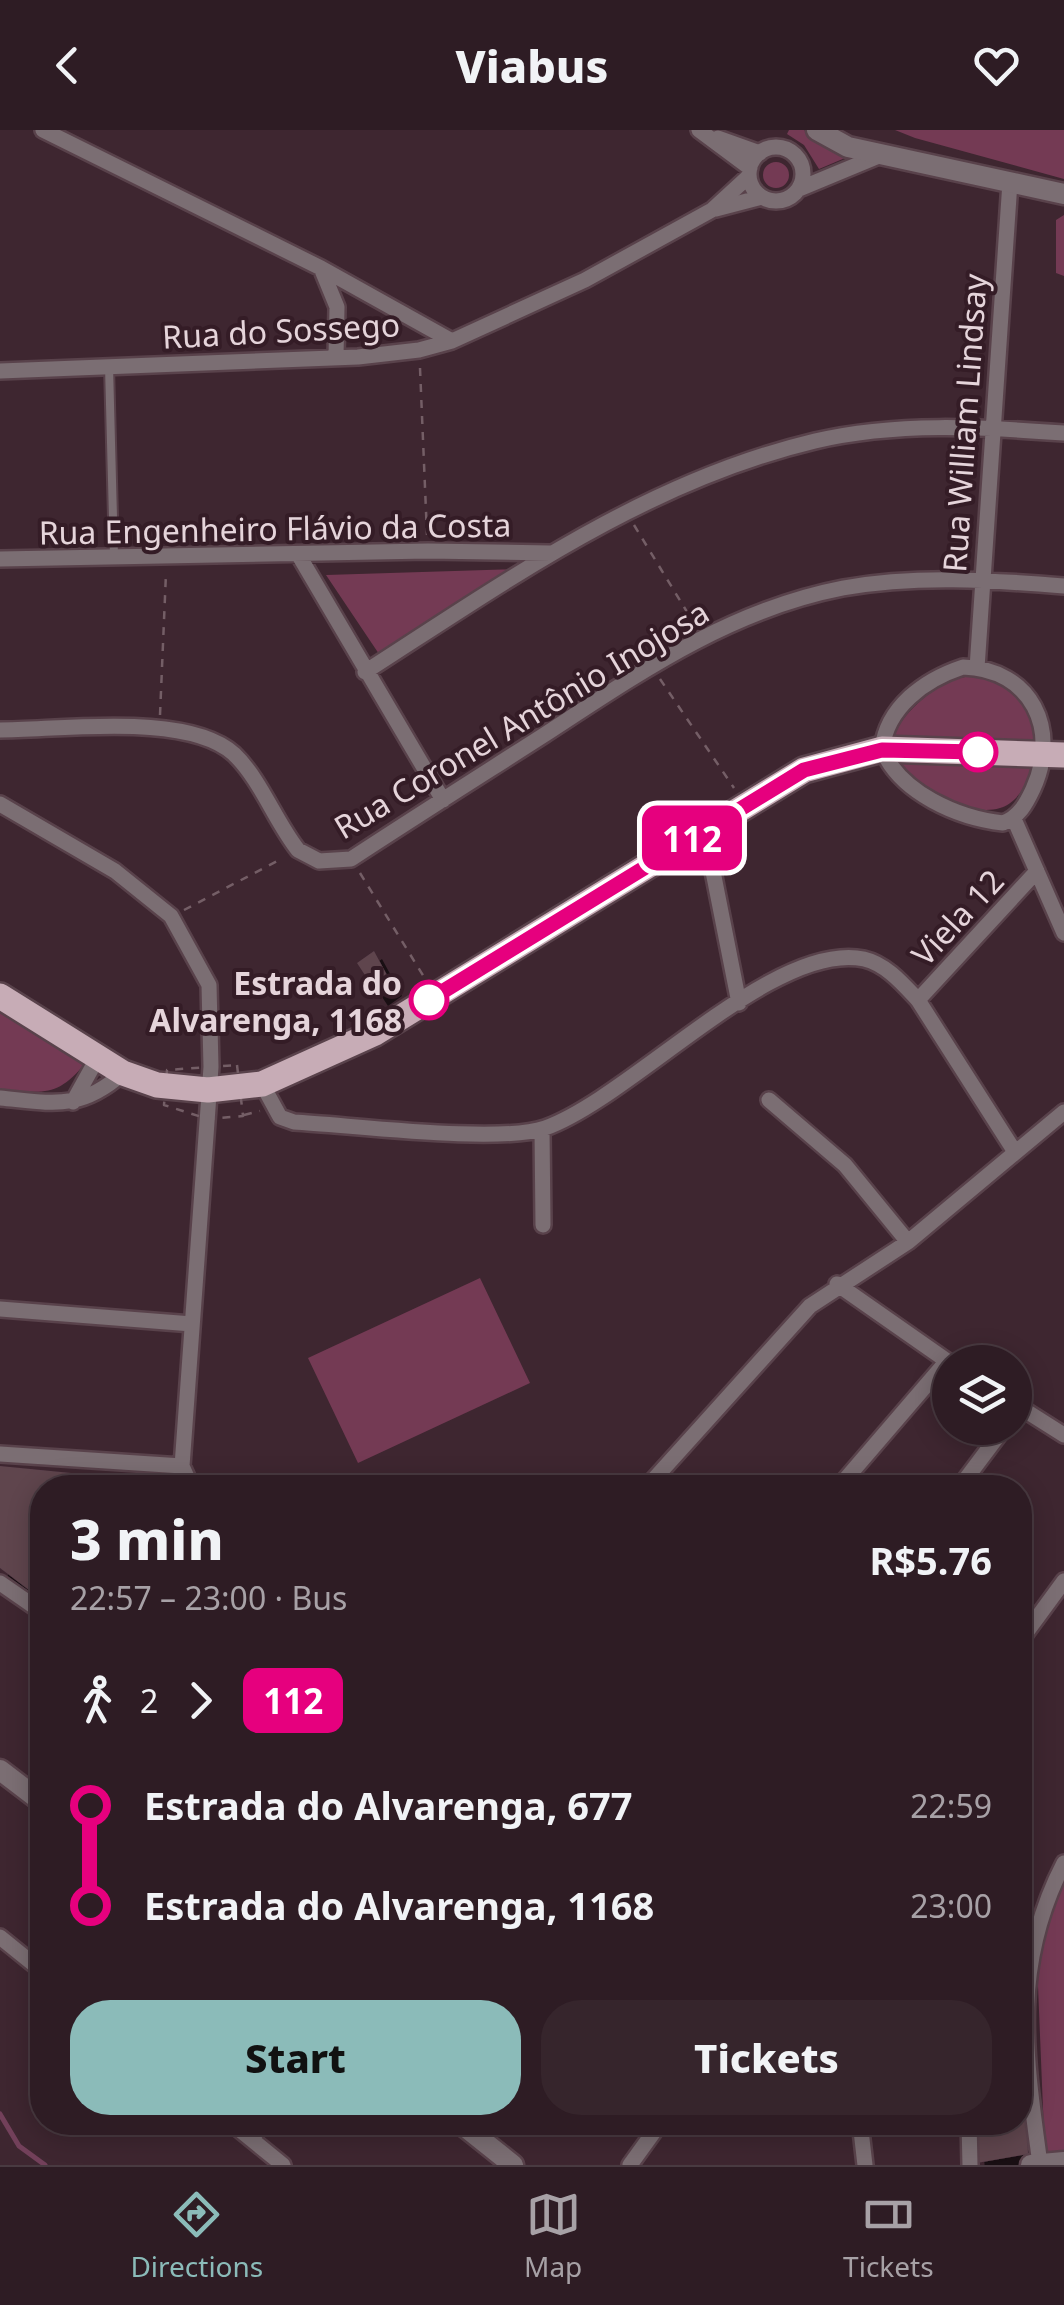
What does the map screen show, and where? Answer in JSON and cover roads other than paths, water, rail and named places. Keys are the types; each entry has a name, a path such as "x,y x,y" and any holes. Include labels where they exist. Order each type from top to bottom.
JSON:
{"main road":[{"path":"0,996 123,1073 166,1087 267,1096 436,997 804,770 882,750 1055,755"}],"street":[{"path":"43,130 321,268 452,341"},
{"path":"700,130 766,150 783,148 799,160 799,189"},
{"path":"700,130 750,172 762,197 778,201 880,155"},
{"path":"750,172 781,130"},
{"path":"818,130 832,142 880,155 1064,194"},
{"name":"Rua do Sossego","path":"712,210 750,172"},
{"name":"Rua William Lindsay","path":"977,668 990,428 1010,182"},
{"name":"Rua do Sossego","path":"0,371 419,350 452,341 584,280 712,210 762,197"},
{"path":"321,268 337,306 336,357"},
{"path":"365,672 550,553 626,510 727,467 817,440 888,430 990,428 1064,433"},
{"name":"Rua Engenheiro Flávio da Costa","path":"0,560 428,551 550,553"},
{"path":"298,554 443,800"},
{"name":"Rua Coronel Antônio Inojosa","path":"0,730 160,728 213,739 234,754 298,850 319,860 351,859 701,635 775,606 843,588 911,580 980,579 1064,586"},
{"path":"977,668 1016,686 1037,710 1055,755 1014,819 985,821 937,803 896,772 882,750 894,713 907,700 944,674 977,668"},
{"path":"0,804 115,870 171,916 208,985 212,1023 182,1466 186,1475"},
{"path":"1014,819 1064,932"},
{"path":"704,830 739,1002"},
{"name":"Viela 12","path":"918,1000 1037,871"},
{"path":"267,1096 280,1117 294,1122 486,1133 542,1129 596,1101 779,978 813,964 844,958 865,959 883,968 918,1000 1015,1152"},
{"path":"73,1102 98,1058"},
{"path":"0,1098 73,1102 94,1096 123,1073"},
{"path":"769,1100 845,1165 908,1242"},
{"path":"658,1475 792,1326 837,1284 908,1242 1064,1112"},
{"path":"542,1129 543,1224"},
{"path":"837,1284 932,1351"},
{"path":"0,1309 192,1324"},
{"path":"849,1475 932,1380"},
{"path":"1032,1417 1064,1436"},
{"path":"969,1475 991,1445"},
{"path":"0,1454 182,1466"},
{"path":"1032,1625 1064,1581"},
{"path":"0,1583 30,1604"},
{"path":"0,1770 30,1793"},
{"path":"1032,1945 1064,1862"},
{"path":"0,1938 30,1962"},
{"path":"1032,2089 1040,2164"},
{"path":"246,2135 283,2165"},
{"path":"474,2135 507,2163"},
{"path":"630,2165 652,2135"},
{"path":"861,2135 864,2165"},
{"path":"969,2135 970,2165"},
{"path":"1030,2165 1064,2162"}],"lane":[{"path":"109,366 114,558"},
{"path":"254,2141 259,2135"}],"waterway":[{"path":"0,2114 19,2146 45,2165"}],"place":[{"name":"Estrada do Alvarenga, 1168","path":"429,1000"}]}
